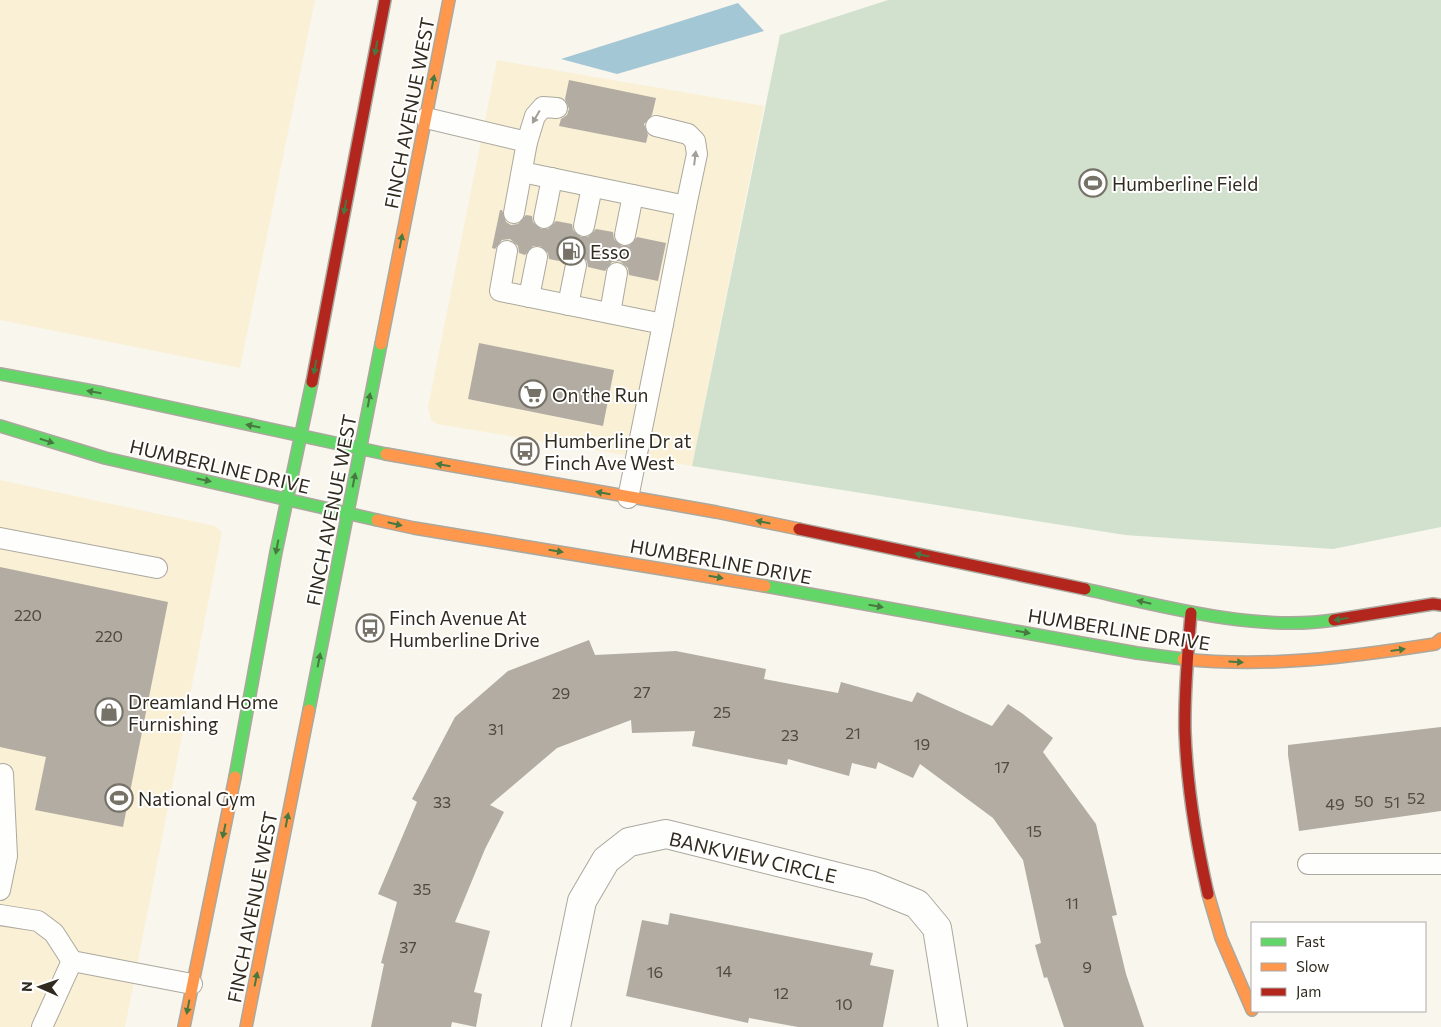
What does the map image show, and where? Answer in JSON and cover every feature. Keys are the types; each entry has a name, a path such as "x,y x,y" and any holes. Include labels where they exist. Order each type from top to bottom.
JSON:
{"street":[{"path":"184,1027 237,766 287,499 301,436 385,0"},
{"name":"FINCH AVENUE WEST","path":"246,1027 449,0"},
{"name":"HUMBERLINE DRIVE","path":"0,374 103,393 427,463 716,512 970,564 1191,613 1271,622 1327,621 1433,604 1441,605"},
{"name":"HUMBERLINE DRIVE","path":"0,426 105,458 414,528 676,570 1187,660 1255,663 1342,658 1435,644 1441,639"},
{"path":"1191,613 1187,660 1185,730 1194,831 1217,925 1251,1006"},
{"name":"BANKVIEW CIRCLE","path":"556,1027 582,901 606,860 629,842 666,834 870,885 916,904 937,928 954,1027"}],"lane":[{"path":"514,213 527,142 534,116 544,107 557,108"},
{"path":"426,118 527,142"},
{"path":"628,498 697,154 696,141 688,134 656,126"},
{"path":"522,172 686,206"},
{"path":"544,218 552,178"},
{"path":"584,226 592,187"},
{"path":"625,235 633,195"},
{"path":"507,251 500,291 663,324"},
{"path":"529,297 537,257"},
{"path":"568,305 576,265"},
{"path":"610,313 617,273"},
{"path":"0,538 157,568"},
{"path":"0,890 7,856 4,774"},
{"path":"1308,864 1441,864"},
{"path":"0,915 38,921 54,933 72,961 192,984"},
{"path":"42,1027 72,961"}],"shaded area":[{"path":"0,0 315,0 240,368 0,320"},
{"path":"497,60 764,106 692,466 437,424 431,420 428,407"},
{"path":"0,480 215,526 222,532 125,1027 0,1027"}],"green space":[{"path":"888,0 1441,0 1441,527 1333,549 1125,535 692,466 780,35"}],"water":[{"path":"738,3 764,31 617,74 561,59"}],"building":[{"path":"569,80 656,98 652,115 644,124 648,135 646,143 559,126 561,119 567,115 569,109 565,99"},
{"path":"500,210 502,210 506,222 511,225 518,224 526,215 532,216 533,222 541,229 548,229 556,221 572,224 573,230 581,237 588,237 596,229 613,232 614,239 622,246 629,246 637,237 666,243 658,281 629,275 628,268 620,261 612,262 605,271 588,267 587,261 579,254 572,254 564,262 549,259 548,253 540,246 533,246 525,255 519,253 518,246 510,239 502,240 495,249 492,248"},
{"path":"479,343 614,370 603,426 468,399"},
{"path":"0,567 168,602 123,827 35,810 46,757 0,747"},
{"path":"589,640 595,655 676,651 766,669 764,679 838,693 841,682 912,702 917,692 992,726 1008,704 1023,714 1053,738 1043,752 1096,824 1117,915 1112,916 1126,974 1144,1027 1064,1027 1047,977 1044,978 1035,945 1041,943 1023,860 993,818 920,764 913,778 878,762 876,769 852,763 849,776 788,759 787,765 692,746 695,731 632,733 631,720 557,748 490,805 504,812 485,849 455,922 490,931 474,992 482,994 476,1027 452,1022 451,1027 371,1027 384,964 381,963 397,902 378,894 417,802 412,799 455,717 508,671"},
{"path":"1441,727 1441,811 1299,831 1288,745"},
{"path":"670,913 873,953 870,965 894,970 883,1027 798,1027 749,1018 748,1023 626,996 642,920 668,925"}],"traffic: fast":[{"path":"309,710 381,344"},
{"path":"0,374 103,393 386,454"},
{"path":"235,777 276,552 312,382"},
{"path":"0,426 105,458 377,520"},
{"path":"765,586 1137,653 1183,659"},
{"path":"1085,589 1177,609 1241,620 1273,623 1304,623 1334,620"}],"traffic: slow":[{"path":"381,344 449,0"},
{"path":"386,454 716,512 799,529"},
{"path":"377,520 414,528 765,586"},
{"path":"1183,659 1246,662 1309,660 1435,644 1441,639"},
{"path":"246,1027 309,710"},
{"path":"184,1027 235,777"},
{"path":"1208,894 1221,938 1251,1008"}],"traffic: jam":[{"path":"312,382 385,0"},
{"path":"799,529 1085,589"},
{"path":"1334,620 1433,604 1441,605"},
{"path":"1191,613 1186,672 1186,753 1193,814 1208,894"}],"place":[{"name":"Humberline Field","path":"1093,183"},
{"name":"Esso","path":"571,251"},
{"name":"On the Run","path":"533,394"},
{"name":"Humberline Dr at Finch Ave West","path":"525,451"},
{"name":"Finch Avenue At Humberline Drive","path":"370,628"},
{"name":"Dreamland Home Furnishing","path":"109,712"},
{"name":"National Gym","path":"119,798"}]}
